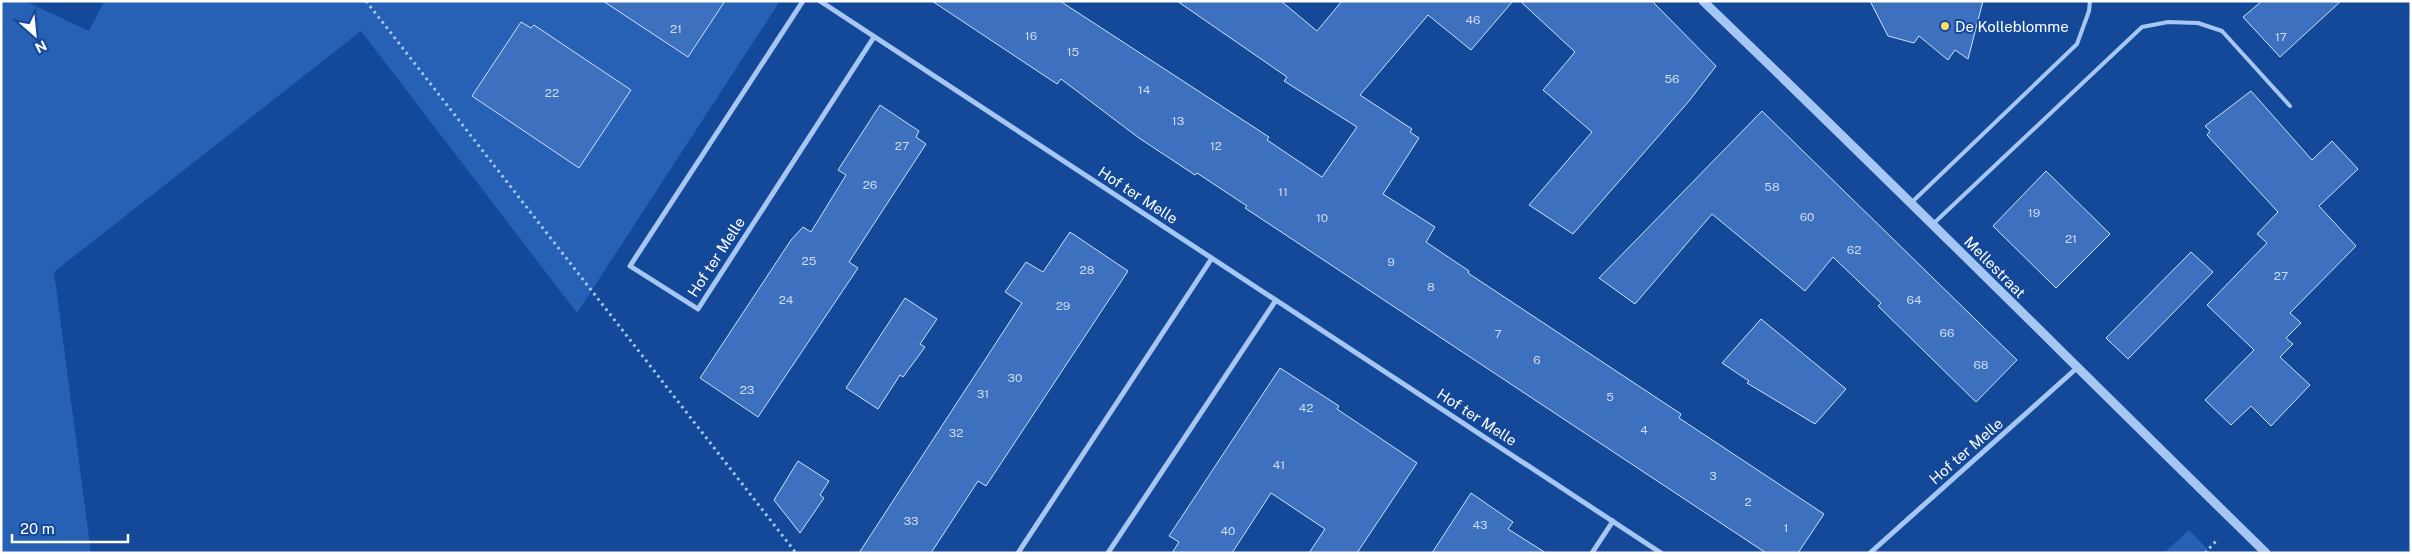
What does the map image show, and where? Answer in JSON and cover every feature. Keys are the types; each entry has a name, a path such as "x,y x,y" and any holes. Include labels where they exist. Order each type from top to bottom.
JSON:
{"street":[{"name":"Hof ter Melle","path":"803,1 630,266 698,309 874,37"},
{"name":"Hof ter Melle","path":"820,1 1661,553"},
{"name":"Mellestraat","path":"1702,1 1911,203 2266,553"},
{"path":"1018,553 1212,258"},
{"path":"1108,553 1276,300"},
{"name":"Hof ter Melle","path":"1870,553 2078,367"},
{"path":"1592,553 1613,521"}],"lane":[{"path":"1911,203 2077,44 2090,1"},
{"path":"1932,224 2142,27 2168,22 2198,23 2222,32 2290,106"}],"path":[{"path":"366,1 796,553"}],"shaded area":[{"path":"1,1 25,1 89,31 104,1 780,1 577,313 361,31 54,272 91,553 1,553"},
{"path":"2189,530 2211,553 2164,553"}],"building":[{"path":"603,1 725,1 688,57"},
{"path":"932,1 1060,1 1269,137 1267,140 1322,177 1357,127 1284,81 1287,77 1177,1 1281,1 1317,31 1342,1 1513,1 1471,50 1428,15 1360,95 1412,129 1410,132 1419,138 1383,194 1435,227 1426,242 1469,271 1468,273 1681,414 1679,418 1824,514 1798,553 1766,553 1245,208 1247,206 1139,138 1061,79 1057,84"},
{"path":"1520,1 1652,1 1716,66 1689,101 1573,234 1529,205 1592,132 1543,90 1575,52"},
{"name":"De Kolleblomme","path":"1870,1 1983,1 1968,59 1955,50 1948,60 1919,36 1914,43 1888,36"},
{"path":"2262,1 2341,1 2280,57 2243,17"},
{"path":"521,22 531,28 534,25 631,90 579,168 472,96"},
{"path":"2251,91 2312,160 2332,141 2358,169 2319,206 2356,246 2290,313 2301,323 2286,338 2293,344 2280,357 2310,385 2271,426 2251,406 2231,425 2205,400 2254,350 2207,305 2267,243 2257,234 2278,212 2207,135 2210,131 2205,126"},
{"path":"880,105 919,131 916,137 926,144 849,262 858,268 758,417 700,378 791,240 803,227 811,232 846,175 838,170"},
{"path":"1762,111 2017,360 1976,402 1878,306 1881,303 1833,257 1805,291 1712,214 1635,304 1599,278"},
{"path":"2046,171 2110,234 2056,288 1993,226"},
{"path":"1070,232 1128,271 986,486 978,481 931,553 859,553 1022,303 1005,292 1026,262 1043,272"},
{"path":"2191,252 2213,272 2128,359 2106,338"},
{"path":"905,298 937,319 920,344 925,347 903,377 900,375 878,409 846,388"},
{"path":"1761,319 1846,389 1815,424 1747,383 1749,381 1722,363"},
{"path":"1280,368 1339,406 1337,409 1417,463 1357,553 1309,553 1325,529 1271,493 1232,553 1172,553 1179,542 1169,536"},
{"path":"798,461 829,481 820,495 824,498 800,533 774,500"},
{"path":"1471,493 1513,522 1508,529 1546,553 1432,553"}],"place":[{"name":"De Kolleblomme","path":"1945,26"}]}
